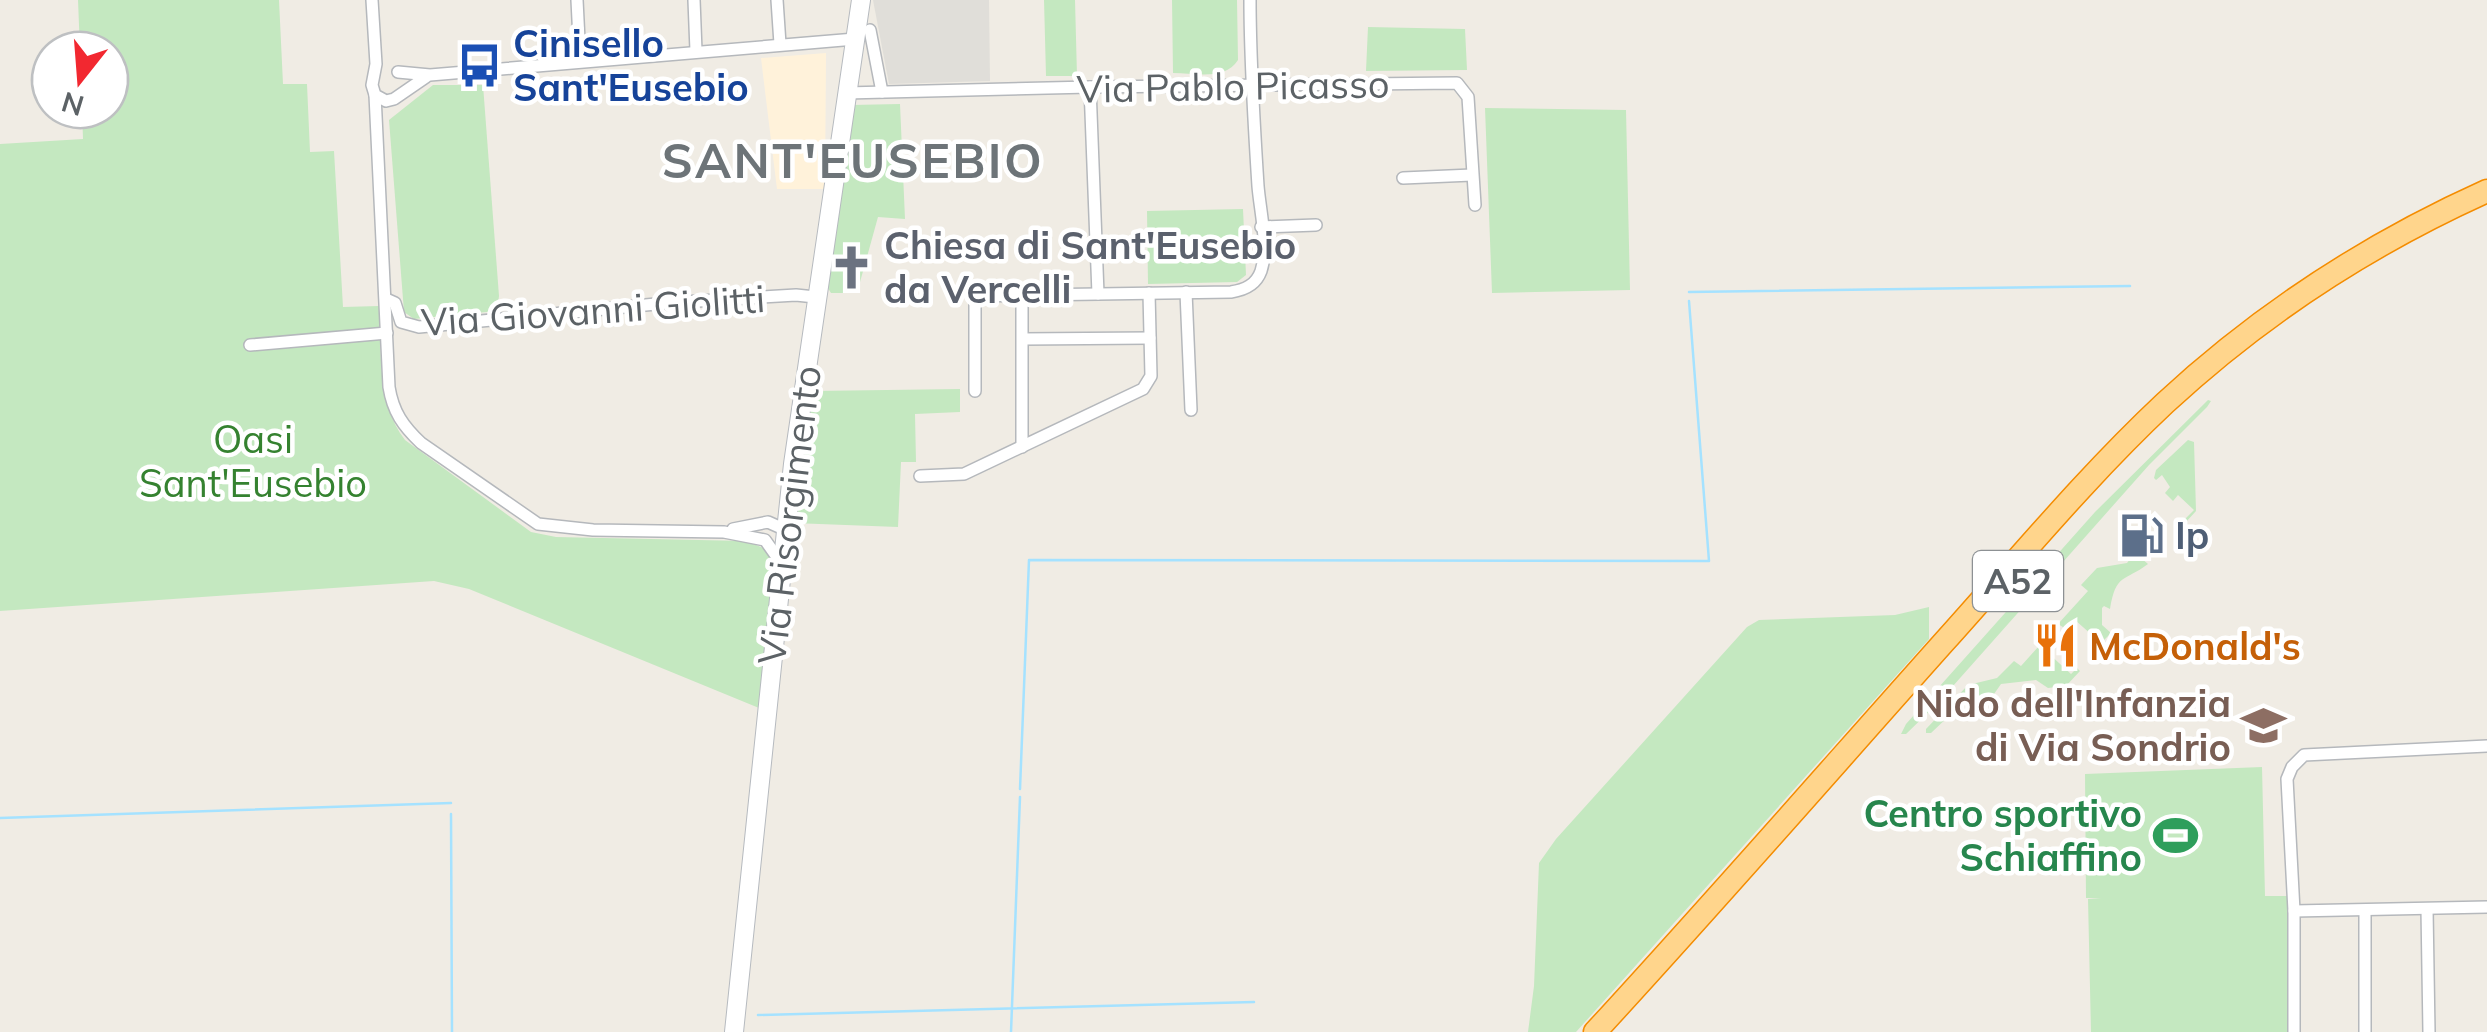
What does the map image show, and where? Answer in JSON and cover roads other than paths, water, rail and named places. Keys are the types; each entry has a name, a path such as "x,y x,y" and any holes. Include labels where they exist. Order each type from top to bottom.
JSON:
{"highway":[{"name":"A52","path":"1595,1032 2070,502 2159,409 2238,340 2314,286 2403,232 2487,191"},
{"name":"A52","path":"1614,1032 2161,426 2237,360 2309,306 2395,253 2487,207"}],"street":[{"path":"372,0 372,85 378,126 392,402 404,427 528,519 558,528 724,532 780,529"},
{"path":"578,0 580,60"},
{"path":"694,0 696,51"},
{"path":"778,0 780,44"},
{"name":"Via Risorgimento","path":"734,1032 782,564 780,529 792,477 846,93 863,35 861,0"},
{"path":"974,391 976,296 1243,290 1253,284 1262,264 1250,0"},
{"path":"374,76 381,70 430,75 863,35 882,92"},
{"path":"374,46 404,84 402,92"},
{"path":"378,126 390,101 430,75"},
{"name":"Via Pablo Picasso","path":"846,93 1251,84 1457,84 1468,96 1475,205"},
{"path":"1090,87 1098,294"},
{"path":"376,95 390,101"},
{"path":"1403,178 1472,175"},
{"path":"1261,227 1316,224"},
{"path":"1186,292 1191,410"},
{"path":"920,476 958,476 1149,385 1149,293"},
{"path":"1022,296 1022,447"},
{"name":"Via Giovanni Giolitti","path":"386,299 395,303 402,322 419,327 666,303 816,297"},
{"name":"Via Giovanni Giolitti","path":"250,345 388,333"},
{"path":"1023,339 1150,338"},
{"path":"765,540 780,529"},
{"path":"724,532 765,540 782,564"},
{"path":"2294,1032 2289,772 2304,755 2487,746"},
{"path":"2294,912 2487,907 2487,918"},
{"path":"2427,910 2430,1032"},
{"path":"2364,911 2365,1032"}],"waterway":[{"path":"1689,292 2130,286"},
{"path":"1020,789 1029,560 1709,561 1689,301"},
{"path":"1011,1032 1020,797"},
{"path":"0,818 451,803"},
{"path":"451,814 452,1032"},
{"path":"758,1015 1254,1002"}],"place":[{"name":"Cinisello Sant'Eusebio","path":"480,65"},
{"name":"Chiesa di Sant'Eusebio da Vercelli","path":"851,267"},
{"name":"Ip","path":"2142,535"},
{"name":"McDonald's","path":"2056,646"},
{"name":"Nido dell'Infanzia di Via Sondrio","path":"2264,725"},
{"name":"Centro sportivo Schiaffino","path":"2175,835"}],"district":[{"name":"SANT'EUSEBIO","path":"853,160"}],"park label":[{"name":"Oasi Sant'Eusebio","path":"253,461"}]}
